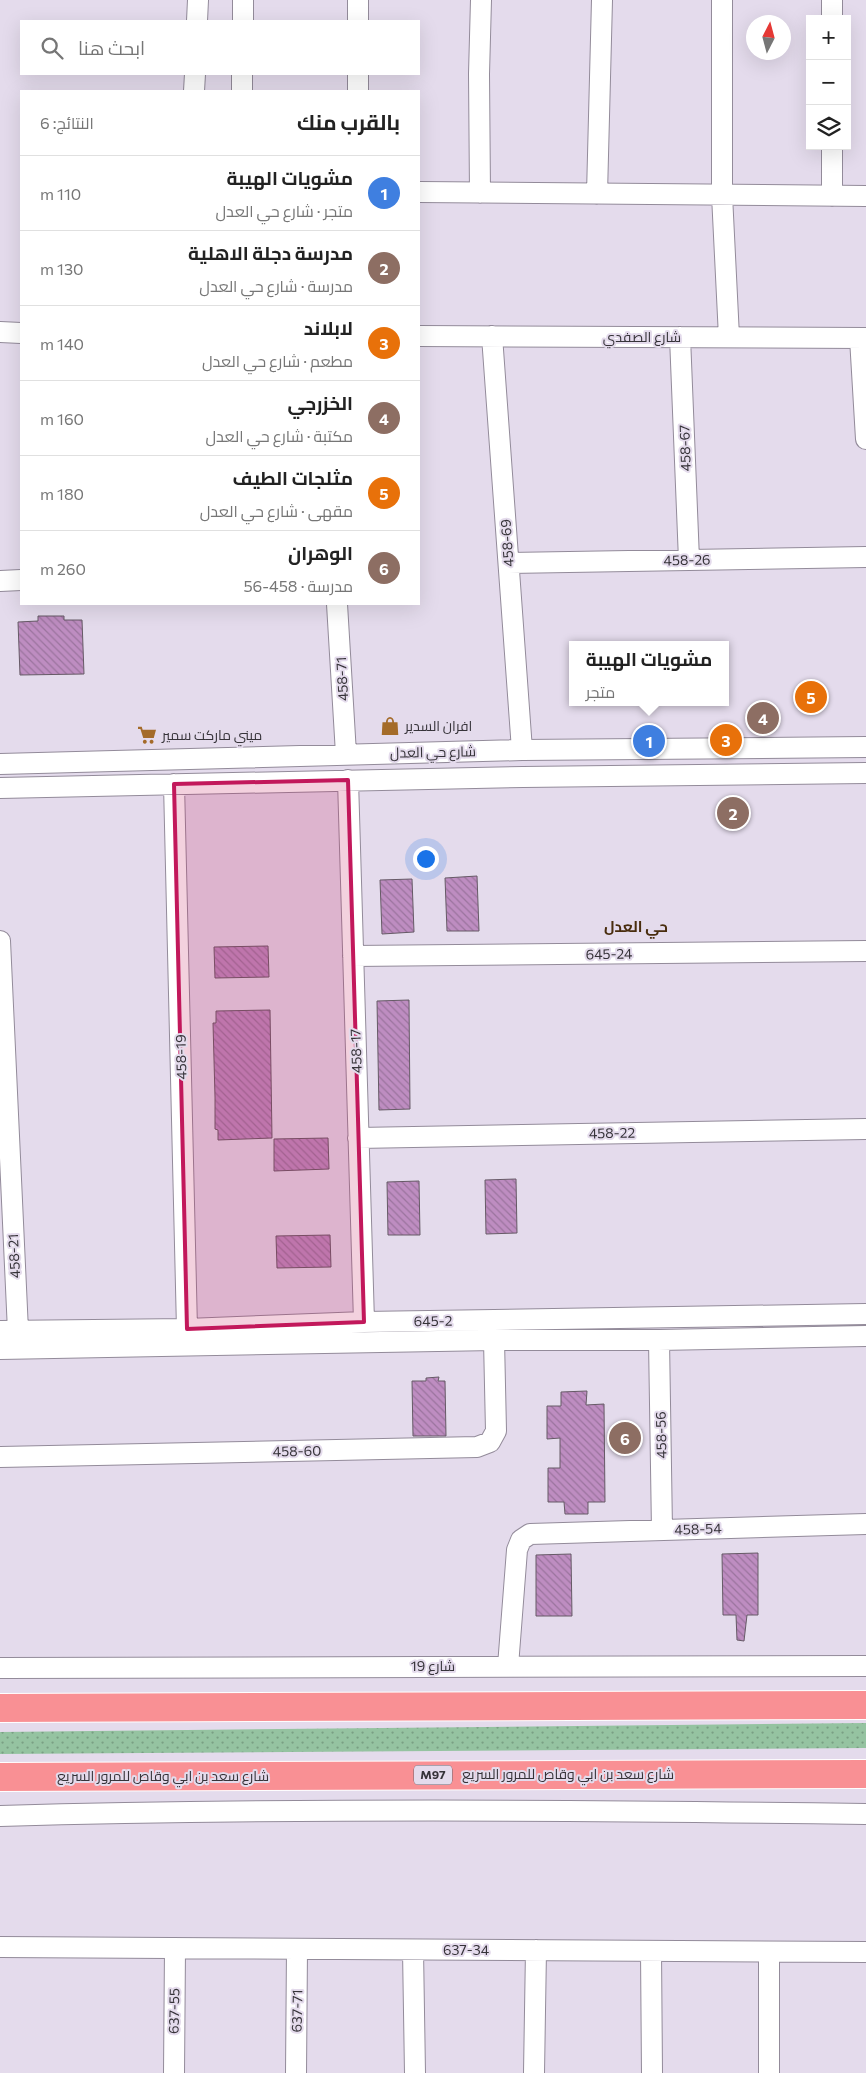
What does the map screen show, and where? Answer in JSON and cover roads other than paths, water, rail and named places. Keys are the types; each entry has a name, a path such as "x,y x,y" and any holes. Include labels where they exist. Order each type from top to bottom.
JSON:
{"highway":[{"path":"0,1708 866,1705"},
{"name":"شارع سعد بن ابي وقاص للمرور السريع","path":"0,1778 866,1774"}],"street":[{"path":"197,20 198,0"},
{"path":"243,0 243,20"},
{"path":"358,0 358,20"},
{"path":"480,193 479,74 481,0"},
{"path":"596,194 602,0"},
{"path":"722,0 722,195 729,338"},
{"path":"832,0 832,15"},
{"path":"194,90 195,75"},
{"path":"242,75 242,90"},
{"path":"358,75 358,90"},
{"path":"832,150 832,196"},
{"path":"420,192 866,196"},
{"path":"0,332 20,333"},
{"name":"شارع الصفدي","path":"420,336 863,338"},
{"name":"458-69","path":"492,336 522,750"},
{"name":"458-67","path":"680,337 689,560"},
{"path":"863,338 866,440"},
{"name":"458-26","path":"509,563 866,556"},
{"path":"0,581 20,580"},
{"name":"458-71","path":"338,605 346,754"},
{"name":"شارع حي العدل","path":"0,764 522,750 866,747"},
{"path":"802,748 804,774"},
{"name":"شارع حي العدل","path":"0,788 348,780 866,773"},
{"name":"458-17","path":"348,780 364,1322"},
{"name":"458-19","path":"174,784 187,1329"},
{"name":"458-21","path":"0,941 9,1331"},
{"name":"645-24","path":"353,956 866,951"},
{"name":"458-22","path":"358,1138 866,1129"},
{"name":"645-2","path":"0,1349 187,1329 364,1322 866,1314"},
{"name":"645-2","path":"9,1331 80,1340 659,1340 866,1336"},
{"name":"458-60","path":"0,1457 477,1447 490,1442 496,1431 494,1340"},
{"name":"458-56","path":"659,1340 662,1530"},
{"name":"458-54","path":"508,1666 517,1550 521,1540 530,1534 866,1524"},
{"name":"شارع 19","path":"0,1668 866,1666"},
{"path":"0,1816 377,1811 639,1811 866,1814"},
{"name":"637-34","path":"0,1947 866,1952"},
{"name":"637-55","path":"174,2073 175,1949"},
{"name":"637-71","path":"296,2073 298,1949"},
{"path":"413,1950 415,2073"},
{"path":"534,2073 536,1950"},
{"path":"651,1951 652,2073"},
{"path":"768,1952 769,2073"}],"place":[{"name":"مثلجات الطيف","path":"811,697"},
{"name":"الخزرجي","path":"763,718"},
{"name":"افران السدير","path":"390,726"},
{"name":"ميني ماركت سمير","path":"147,735"},
{"name":"لابلاند","path":"726,740"},
{"name":"مشويات الهيبة","path":"649,741"},
{"name":"مدرسة دجلة الاهلية","path":"733,813"},
{"name":"الوهران","path":"625,1438"}],"district":[{"name":"حي العدل","path":"636,927"}]}
